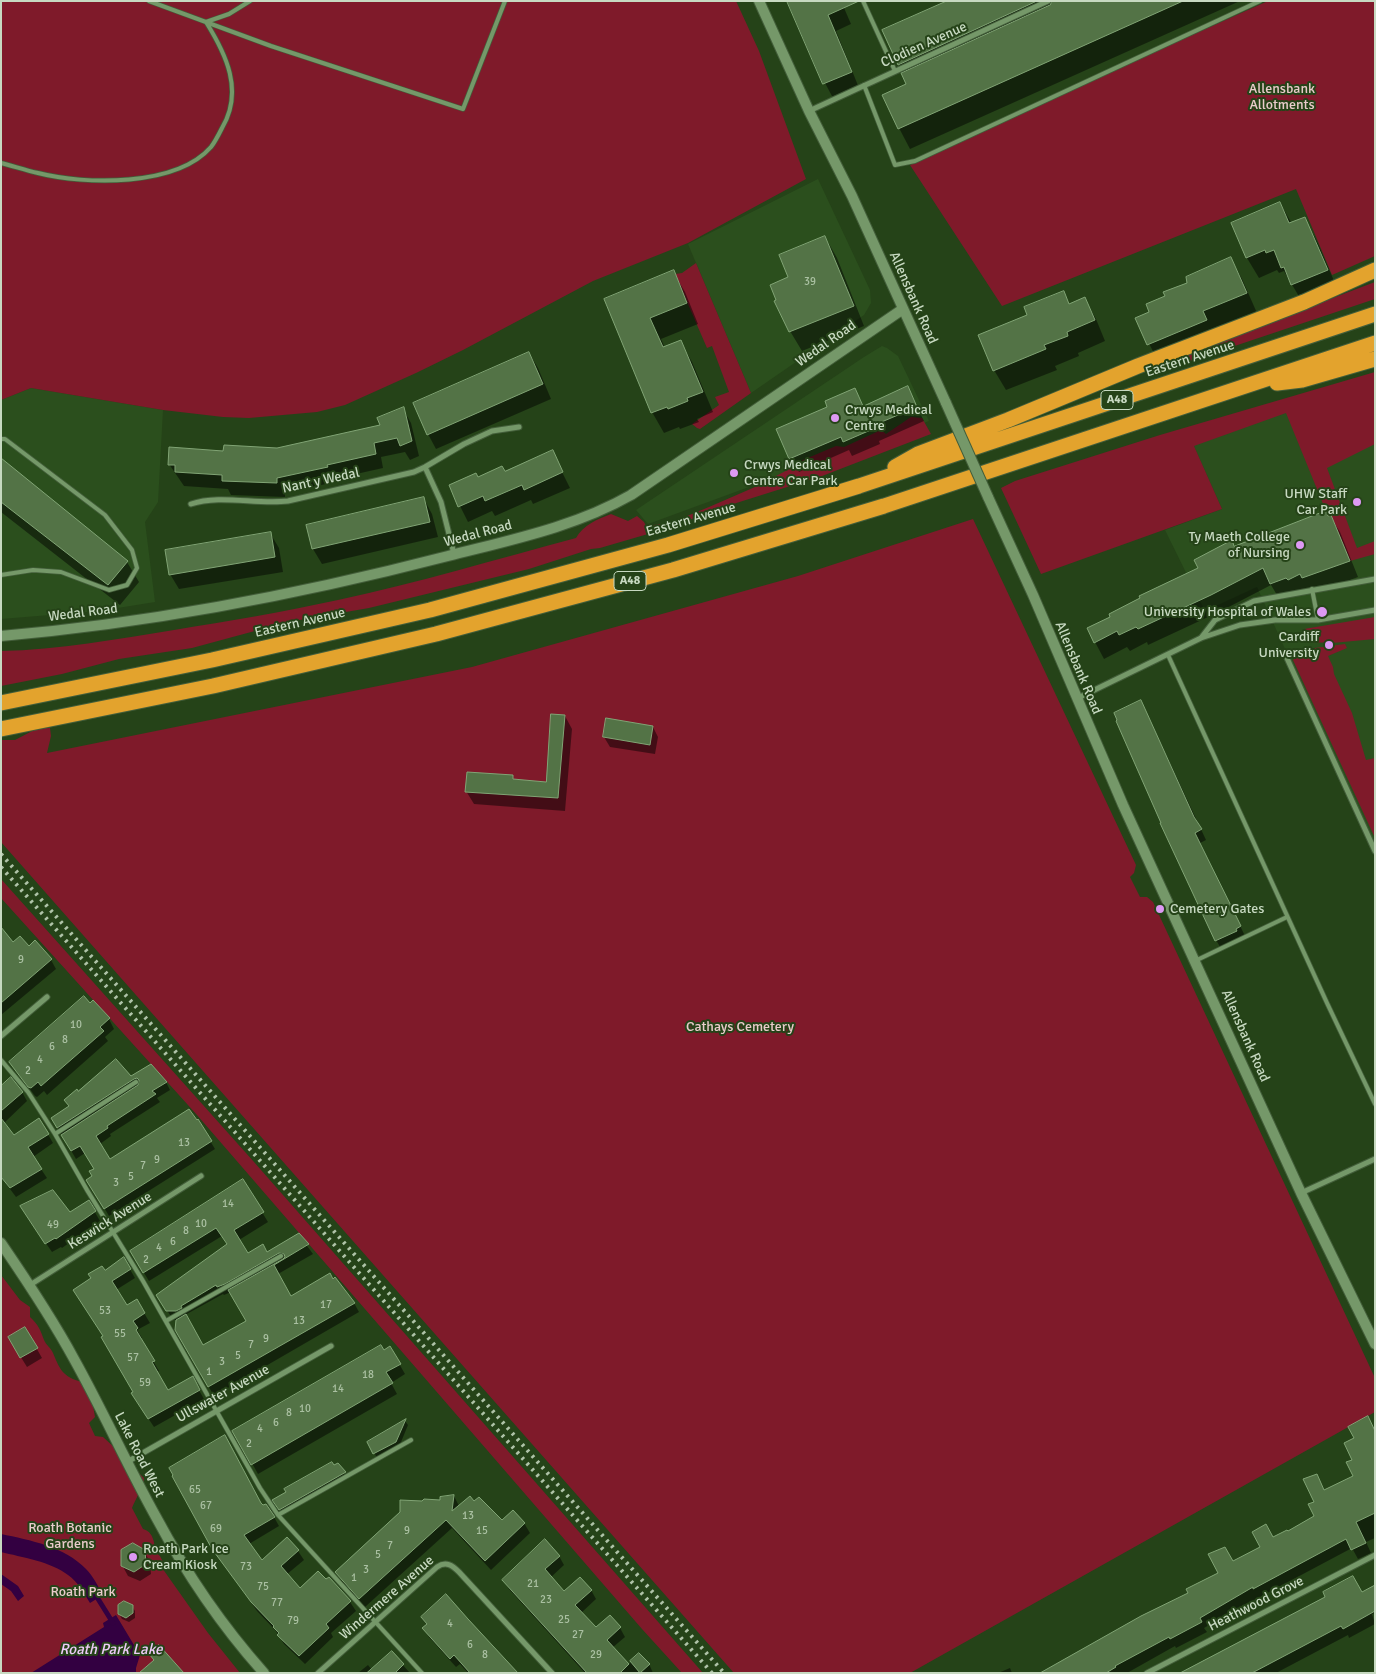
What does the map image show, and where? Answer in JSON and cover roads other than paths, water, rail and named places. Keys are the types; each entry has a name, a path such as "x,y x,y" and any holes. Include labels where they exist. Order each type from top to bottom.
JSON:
{"highway":[{"path":"859,486 918,454 1304,302 1375,270"},
{"name":"Eastern Avenue","path":"1,703 212,660 430,610 668,545 859,486 1375,314"},
{"name":"A48","path":"1,729 213,686 436,634 673,570 884,506 1375,343"},
{"path":"1247,386 1302,380 1375,359"}],"street":[{"name":"Allensbank Road","path":"759,1 809,110 852,196 946,403 1123,805 1302,1193 1375,1344"},
{"name":"Clodien Avenue","path":"809,110 1048,1"},
{"name":"Wedal Road","path":"1,636 60,631 246,603 382,573 551,528 619,502 903,309"},
{"name":"Nant y Wedal","path":"191,504 204,500 288,501 414,472 464,444 492,431 520,427"},
{"path":"425,467 440,502 454,555"},
{"path":"1201,638 1215,620 1254,601 1375,579"},
{"path":"1077,698 1201,638 1240,626 1275,620 1318,620 1375,610"},
{"path":"1286,656 1375,851"},
{"path":"1,1036 47,997"},
{"path":"1302,1193 1375,1159"},
{"name":"Keswick Avenue","path":"30,1285 201,1176"},
{"name":"Lake Road West","path":"1,1243 30,1285 71,1352 155,1516 188,1572 233,1635 264,1673"},
{"name":"Ullswater Avenue","path":"127,1462 331,1346"},
{"name":"Heathwood Grove","path":"1147,1673 1375,1555"},
{"name":"Windermere Avenue","path":"318,1673 437,1567 445,1563 450,1564 552,1673"}],"lane":[{"path":"149,1 271,46 463,109 505,1"},
{"path":"206,22 229,14 250,1"},
{"path":"863,1 895,70"},
{"path":"864,85 894,165 915,161 1260,1"},
{"path":"1,163 39,174 81,180 134,179 178,170 198,159 211,146 229,117 232,88 227,61 206,22"},
{"path":"1,439 5,439 106,515 132,550 138,568 126,585 108,590 61,572 33,570 1,574"},
{"path":"1312,589 1318,620"},
{"path":"1168,655 1287,917 1375,1104"},
{"path":"1196,960 1287,917"},
{"path":"1,1060 28,1092 55,1134 166,1321 260,1488 278,1515 422,1673"},
{"path":"55,1134 136,1082"},
{"path":"166,1321 281,1256"},
{"path":"278,1515 411,1440"}],"water":[{"path":"1,1534 24,1539 68,1555 78,1561 89,1572 103,1595 90,1603 75,1581 61,1570 36,1560 1,1552"},
{"path":"1,1574 18,1586 24,1596 18,1601 11,1591 1,1584"},
{"name":"Roath Park Lake","path":"116,1615 140,1655 136,1673 31,1673 104,1627 103,1623"}],"waterway":[{"path":"95,1594 113,1623"}],"railway":[{"path":"1,854 724,1673"},
{"path":"1,867 712,1673"}],"place":[{"name":"Crwys Medical Centre","path":"835,418"},
{"name":"Crwys Medical Centre Car Park","path":"734,473"},
{"name":"UHW Staff Car Park","path":"1357,502"},
{"name":"Ty Maeth College of Nursing","path":"1300,545"},
{"name":"University Hospital of Wales","path":"1322,612"},
{"name":"Cardiff University","path":"1329,645"},
{"name":"Cemetery Gates","path":"1160,909"},
{"name":"Roath Park Ice Cream Kiosk","path":"133,1557"}],"park label":[{"name":"Allensbank Allotments","path":"1282,98"},
{"name":"Cathays Cemetery","path":"740,1027"},
{"name":"Roath Botanic Gardens","path":"70,1536"},
{"name":"Roath Park","path":"83,1592"}]}
